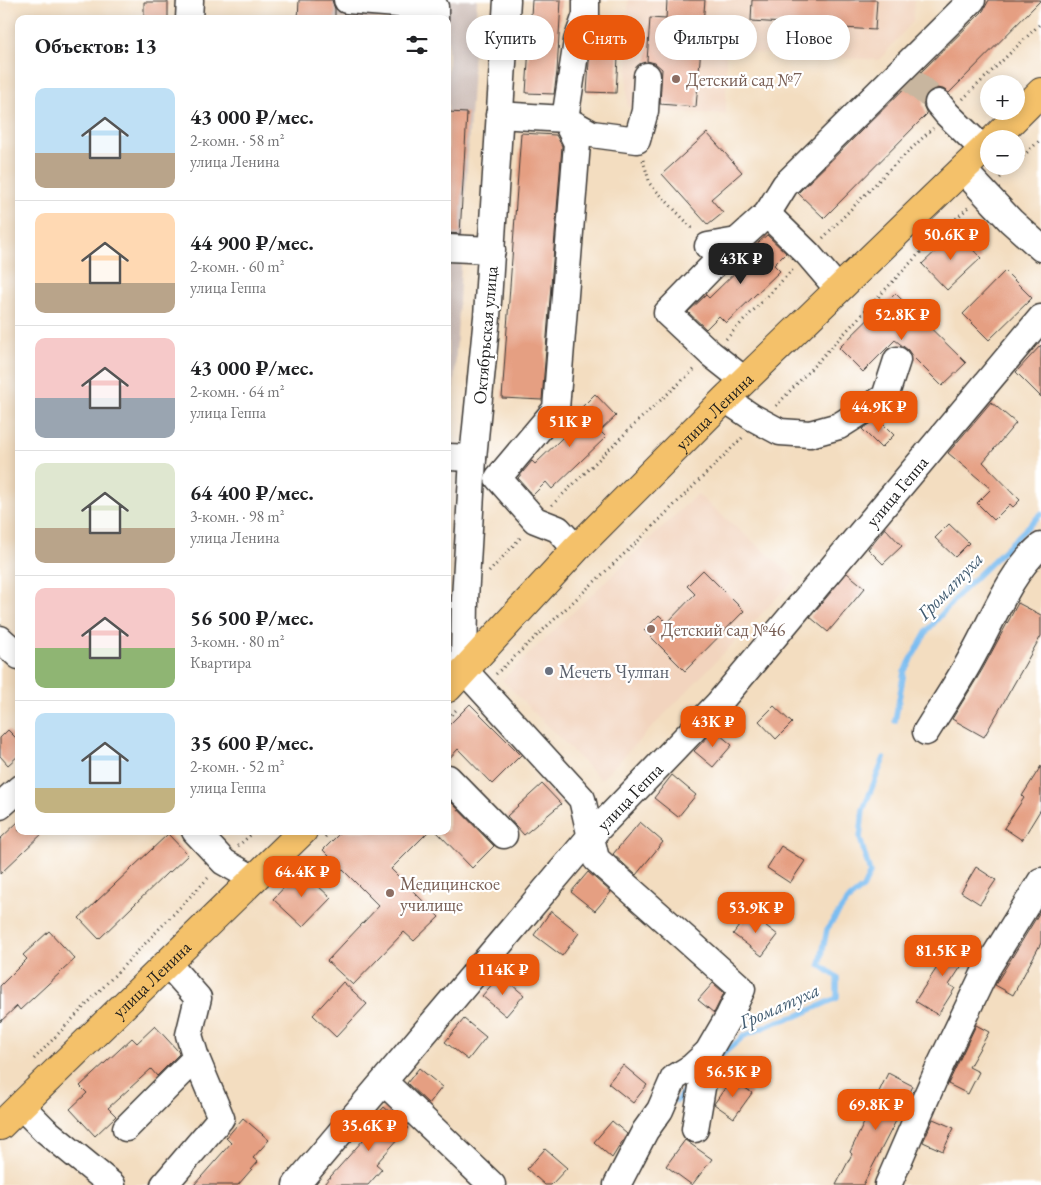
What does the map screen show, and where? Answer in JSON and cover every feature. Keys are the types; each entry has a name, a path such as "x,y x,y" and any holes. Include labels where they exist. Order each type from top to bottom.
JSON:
{"main road":[{"name":"улица Ленина","path":"1003,130 1041,92"},
{"name":"улица Ленина","path":"464,682 576,550 735,390 980,153"},
{"name":"улица Ленина","path":"0,1126 299,835"}],"street":[{"path":"189,15 190,0"},
{"path":"344,15 346,0 435,7 434,15"},
{"name":"Октябрьская улица","path":"464,682 465,599 473,458 492,250 507,0"},
{"path":"576,550 558,529 535,520 498,478 556,409 576,144 564,120 577,41 586,15 586,0"},
{"path":"897,360 885,397 839,426 810,434 780,432 759,421 711,354 667,313 737,241 767,214 785,184 906,74 972,0"},
{"path":"499,115 564,120 592,134 637,140 645,111 647,76"},
{"path":"943,108 980,137"},
{"path":"963,170 1011,221 1041,248"},
{"path":"767,214 808,254 838,289"},
{"path":"708,246 737,241"},
{"path":"451,248 492,250"},
{"name":"улица Геппа","path":"296,1185 590,838 718,704 1041,318"},
{"path":"451,456 473,458"},
{"path":"926,732 974,655 1010,586 1032,553 1041,546"},
{"path":"0,639 15,652"},
{"path":"464,682 582,799 596,859 742,989 708,1052 692,1067 674,1078 660,1110 645,1131 617,1185"},
{"path":"451,781 504,835"},
{"path":"0,806 15,793"},
{"path":"199,835 224,862 254,879"},
{"path":"888,1185 938,1070 986,970 1041,881"},
{"path":"164,1185 221,1118 196,1058 189,1035 198,998 168,964"},
{"path":"695,1129 708,1052"},
{"path":"126,1128 196,1058"},
{"path":"384,1082 492,1185"},
{"path":"21,1106 45,1130 112,1185"}],"path":[{"path":"465,599 535,520 711,354 888,171 943,108 1041,23"},
{"path":"1025,154 1041,139"},
{"path":"637,140 650,184 708,246"},
{"path":"451,711 464,682 639,540 759,421 930,242 1002,175"},
{"path":"33,1060 250,835"}],"shaded area":[{"path":"300,0 477,0 476,15 466,15 466,60 473,60 451,437 451,15 298,15"},
{"path":"628,0 914,0 913,21 879,60 850,58 850,15 767,15 767,53 757,53 757,15 655,15 655,60 726,60 726,114 645,111 627,107 627,60 645,60 645,15 628,15"},
{"name":"Детский сад №46","path":"697,494 796,578 601,780 502,680"}],"building":[{"path":"299,0 332,0 335,9 335,15 298,15"},
{"path":"532,0 561,0 554,94 526,93 528,60 554,60 554,15 531,15"},
{"path":"667,0 705,0 704,15 666,15"},
{"path":"752,0 877,0 875,30 850,28 850,15 767,15 767,22 757,21 757,15 751,15"},
{"path":"989,0 1041,0 949,93 943,89 936,88 928,92 924,97 923,105 927,114 824,218 798,193 983,11"},
{"path":"144,2 168,2 168,15 144,15"},
{"path":"650,18 655,18 655,60 700,60 696,107 660,104 662,69 655,63 647,61"},
{"path":"589,60 618,60 616,93 587,92"},
{"path":"451,112 467,113 460,234 451,233"},
{"path":"521,133 556,135 562,146 542,400 502,398"},
{"path":"707,133 742,172 711,199 723,213 708,225 662,174"},
{"path":"956,232 981,258 947,290 922,264"},
{"path":"767,235 786,253 774,265 780,271 726,323 719,316 706,329 688,312 706,295 709,298 756,252 752,248"},
{"path":"1005,271 1032,298 989,340 963,314"},
{"path":"895,293 966,363 942,386 908,350 895,340 863,372 839,348"},
{"path":"1041,345 1041,397 1016,372"},
{"path":"595,394 616,416 600,431 606,437 552,489 546,482 533,495 518,478 532,461 535,464 583,418 577,412"},
{"path":"991,402 1016,423 983,462 1020,500 1013,507 1010,504 994,520 977,503 991,489 948,453"},
{"path":"878,419 894,435 881,448 862,429"},
{"path":"949,524 969,543 955,557 935,538"},
{"path":"885,528 902,546 883,564 868,549"},
{"path":"703,570 744,611 685,671 644,630 659,615 667,623 695,594 687,586"},
{"path":"847,573 865,588 828,632 810,617"},
{"path":"1018,603 1041,615 1041,636 984,737 952,719 982,670"},
{"path":"470,704 521,755 492,784 458,749 451,757 451,723"},
{"path":"774,706 792,723 776,739 759,721"},
{"path":"8,730 15,737 15,759 8,765 0,756 0,738"},
{"path":"714,730 732,745 713,767 694,751"},
{"path":"1041,766 1041,809 1022,840 1004,828 1024,798 1022,796"},
{"path":"672,775 696,795 678,817 654,798"},
{"path":"542,784 561,804 524,835 507,816"},
{"name":"Медицинское училище","path":"451,802 494,846 472,868 440,835 451,835"},
{"path":"640,822 663,842 636,875 613,854"},
{"path":"15,825 15,835 41,835 0,874 0,839"},
{"path":"167,835 188,855 99,939 79,918"},
{"name":"Медицинское училище","path":"338,835 425,835 391,869 439,917 414,941 404,932 353,985 327,961 379,906 323,850"},
{"path":"781,846 805,861 790,883 767,868"},
{"path":"976,867 996,880 980,904 961,892"},
{"path":"301,870 331,898 303,927 273,899"},
{"path":"588,872 611,892 595,911 571,892"},
{"path":"1041,910 1041,943 1013,995 995,985"},
{"path":"551,911 579,933 562,956 534,935"},
{"path":"749,913 778,935 762,956 733,934"},
{"path":"49,931 75,959 20,1010 17,1006 0,1022 0,986 27,959 23,955"},
{"path":"945,938 970,953 949,985 955,988 938,1015 915,1001 940,963 932,958"},
{"path":"500,975 524,995 506,1016 482,996"},
{"path":"343,982 367,1004 336,1037 313,1015"},
{"path":"713,983 724,993 714,1013 698,1000"},
{"path":"464,1019 486,1037 468,1060 445,1042"},
{"path":"976,1025 989,1032 969,1067 979,1072 968,1094 948,1084"},
{"path":"155,1026 179,1054 157,1076 151,1069 108,1108 116,1116 95,1136 70,1109 87,1093 80,1086 132,1038 137,1043"},
{"path":"623,1065 647,1085 633,1103 608,1083"},
{"path":"419,1068 442,1087 429,1104 407,1083"},
{"path":"888,1073 913,1086 863,1185 836,1185 852,1154 850,1152"},
{"path":"732,1078 752,1093 734,1118 714,1104"},
{"path":"384,1107 408,1128 376,1164 382,1169 368,1185 323,1185 372,1130 367,1126"},
{"path":"243,1118 269,1140 253,1158 258,1162 238,1185 194,1185 231,1143 226,1138"},
{"path":"933,1119 954,1128 943,1151 923,1142"},
{"path":"612,1121 627,1134 612,1158 594,1142"},
{"path":"685,1140 712,1159 692,1185 666,1166"},
{"path":"545,1149 567,1168 551,1185 545,1185 527,1169"}],"waterway":[{"name":"Громатуха","path":"895,721 904,672 927,631 962,591 1041,514"},
{"name":"Громатуха","path":"716,1060 744,1036 776,1022 797,1016 837,998 837,977 820,965 827,929 847,901 863,888 870,873 860,838 863,810 884,758"},
{"name":"Громатуха","path":"677,1101 691,1080"}],"tunnel":[{"path":"910,79 938,103"}],"place":[{"name":"Детский сад №7","path":"676,79"},
{"name":"Детский сад №46","path":"651,629"},
{"name":"Мечеть Чулпан","path":"549,671"},
{"name":"Медицинское училище","path":"390,893"}]}
